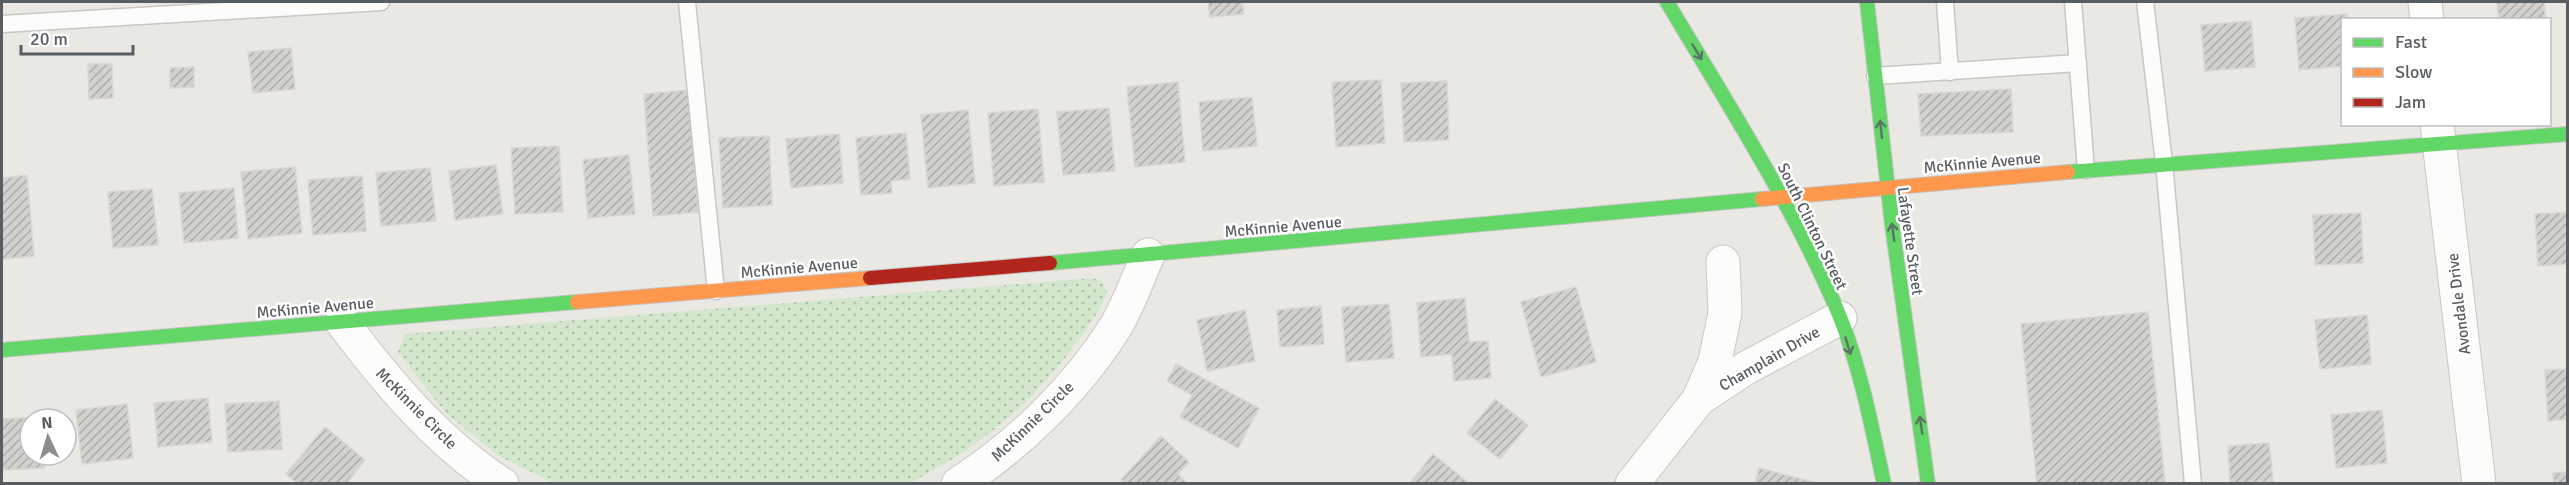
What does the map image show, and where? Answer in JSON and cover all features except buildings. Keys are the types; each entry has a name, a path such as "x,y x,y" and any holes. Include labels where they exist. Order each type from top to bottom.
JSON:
{"main road":[{"name":"South Clinton Street","path":"1667,2 1783,196 1840,318 1868,406 1884,483"},
{"name":"Lafayette Street","path":"1867,2 1887,187 1928,483"},
{"name":"McKinnie Avenue","path":"2,350 1148,255 2164,163 2438,133 2568,134"}],"street":[{"path":"2425,2 2427,18"},
{"name":"Avondale Drive","path":"2438,133 2479,483"},
{"name":"McKinnie Circle","path":"958,483 978,471 1018,438 1065,394 1117,325 1148,255"},
{"name":"Champlain Drive","path":"1632,483 1699,399 1715,361 1725,313 1723,262"},
{"name":"Champlain Drive","path":"1699,399 1746,368 1840,318"},
{"name":"McKinnie Circle","path":"342,322 387,381 447,440 502,483"}],"lane":[{"path":"2,24 381,2"},
{"path":"687,2 716,291"},
{"path":"1945,2 1950,72"},
{"path":"2073,2 2086,170"},
{"path":"2145,2 2164,163 2193,483"},
{"path":"1875,76 2078,63"}],"green space":[{"path":"1093,278 1103,282 1107,292 1102,305 1079,339 1043,384 1024,404 982,439 910,483 554,483 499,456 446,413 398,352 405,334"}],"traffic: fast":[{"path":"1667,2 1759,156 1822,276 1840,317 1854,358 1884,484"},
{"path":"1867,2 1892,225 1928,484"},
{"path":"2068,172 2568,134"},
{"path":"1050,263 1762,199"},
{"path":"2,350 577,302"}],"traffic: slow":[{"path":"1762,199 2068,172"},
{"path":"577,302 870,278"}],"traffic: jam":[{"path":"870,278 1050,263"}]}
